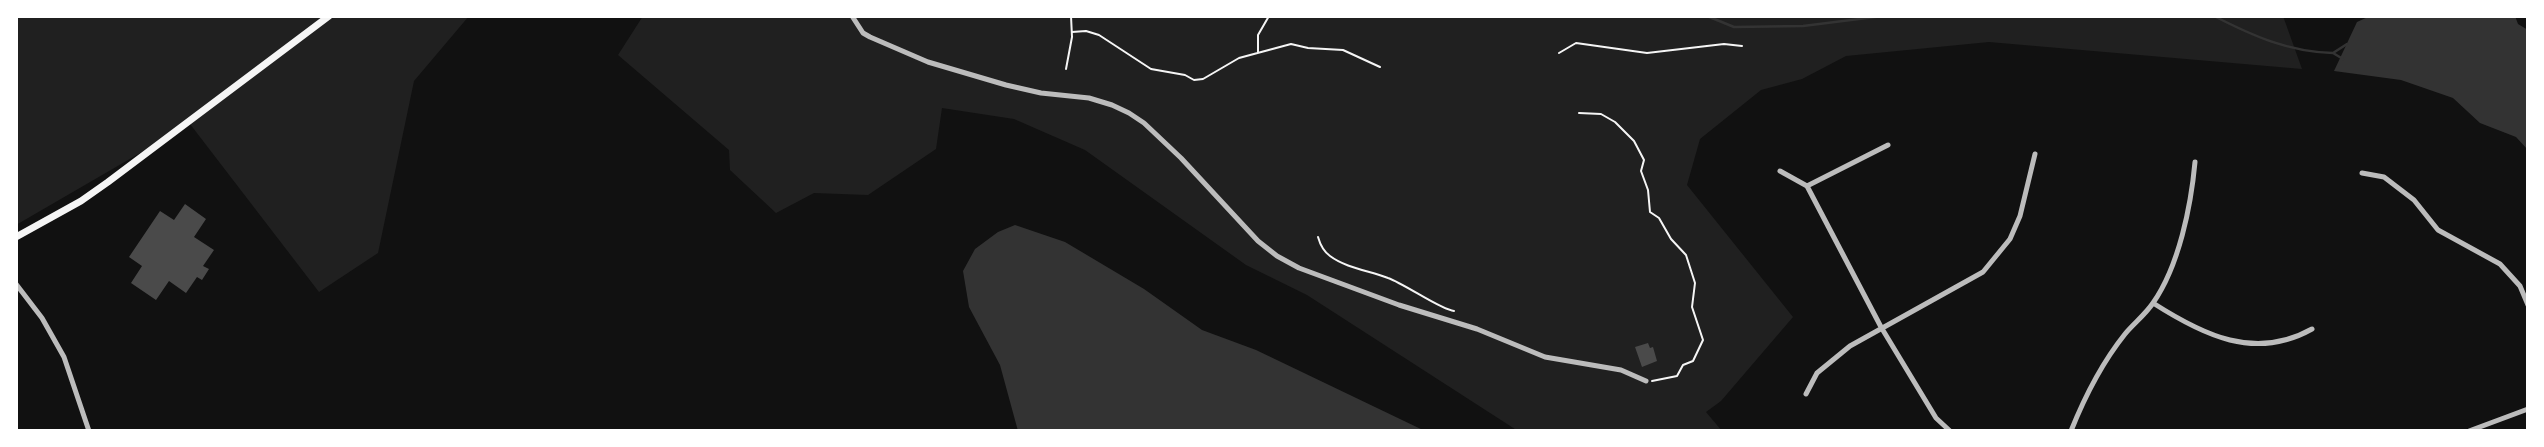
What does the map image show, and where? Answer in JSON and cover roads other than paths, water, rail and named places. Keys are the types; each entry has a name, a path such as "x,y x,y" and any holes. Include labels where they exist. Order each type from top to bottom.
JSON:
{"main road":[{"path":"16,237 81,201 108,182 329,16"}],"street":[{"path":"852,16 863,33 928,62 1006,85 1041,93 1089,98 1112,105 1129,114 1144,123 1181,158 1258,241 1298,268 1477,329 1545,357 1621,370 1646,381"},
{"path":"1807,186 1888,145"},
{"path":"1806,394 1817,374 1850,346 1881,327 1983,272 2010,240 2020,216 2035,154"},
{"path":"2071,431 2100,369 2125,334 2153,303 2173,263 2190,206 2195,162"},
{"path":"1780,171 1807,186 1881,327 1936,418 1950,431"},
{"path":"2362,173 2384,178 2414,200 2438,230 2500,264 2520,286 2528,305"},
{"path":"16,284 54,338 74,386 89,431"},
{"path":"2153,303 2183,322 2212,336 2239,343 2268,344 2294,339 2312,330"},
{"path":"2469,431 2528,408"}],"waterway":[{"path":"1707,16 1734,27 1803,26 1883,16"},
{"path":"2214,16 2272,42 2301,50 2333,53"},
{"path":"2333,53 2347,44"},
{"path":"2333,53 2343,59"}]}
